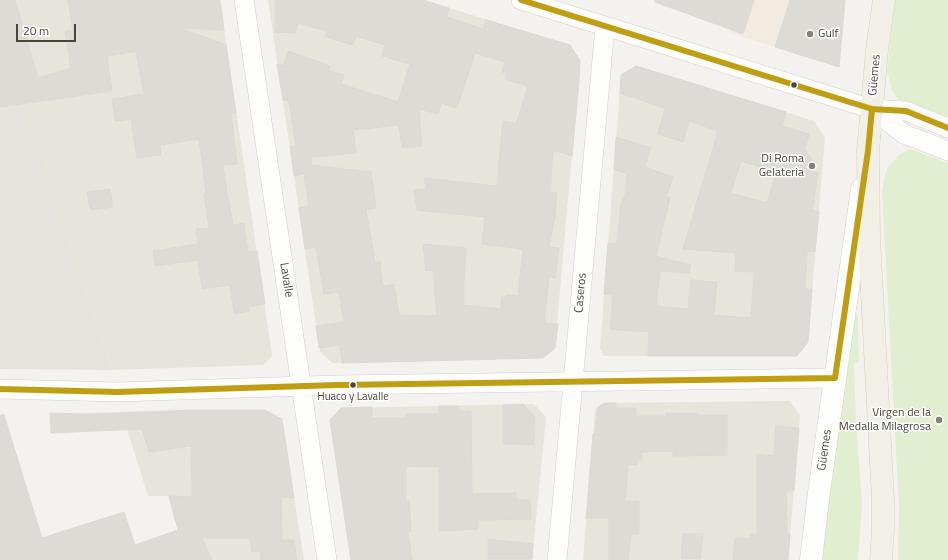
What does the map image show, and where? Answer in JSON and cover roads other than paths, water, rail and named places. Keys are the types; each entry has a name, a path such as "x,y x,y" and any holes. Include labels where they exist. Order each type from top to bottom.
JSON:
{"main road":[{"name":"Güemes","path":"881,560 883,500 869,237 868,151 884,0"}],"street":[{"name":"Lavalle","path":"244,0 327,560"},
{"path":"521,0 872,109 906,111 948,128"},
{"name":"Caseros","path":"557,560 605,26"},
{"path":"872,109 904,134 948,151"},
{"name":"Güemes","path":"811,560 819,492 868,151"},
{"path":"0,390 117,392 302,386 835,378"}],"place":[{"name":"Gulf","path":"810,34"},
{"name":"Di Roma Gelateria","path":"812,166"},
{"name":"Huaco y Lavalle","path":"353,385"},
{"name":"Virgen de la Medalla Milagrosa","path":"939,420"}]}
